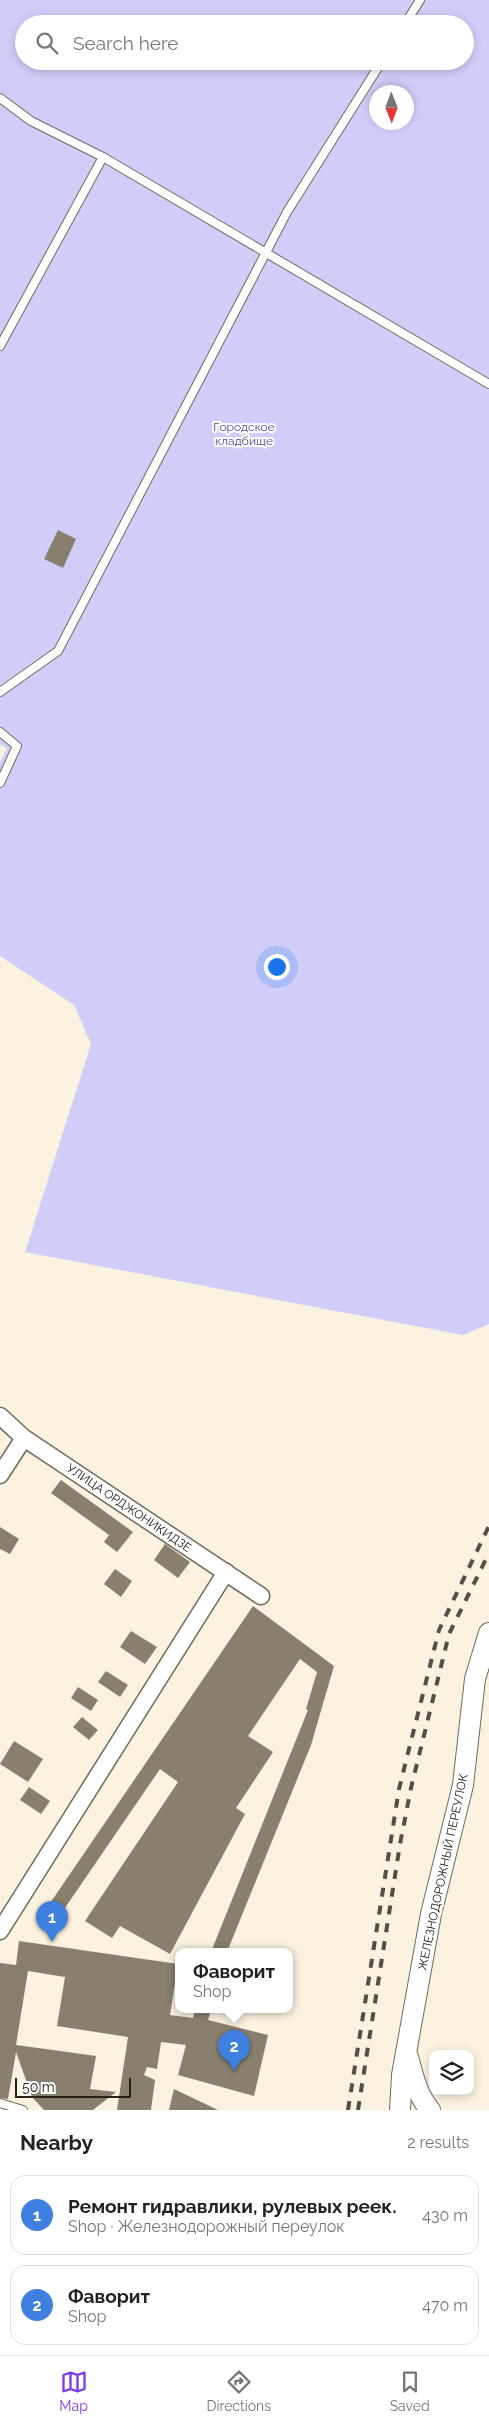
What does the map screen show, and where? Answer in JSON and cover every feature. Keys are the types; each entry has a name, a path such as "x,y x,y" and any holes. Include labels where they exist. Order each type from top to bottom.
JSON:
{"street":[{"name":"УЛИЦА ОРДЖОНИКИДЗЕ","path":"0,1416 24,1438 261,1596"},
{"path":"0,1475 24,1438"},
{"path":"0,1930 226,1572"},
{"name":"ЖЕЛЕЗНОДОРОЖНЫЙ ПЕРЕУЛОК","path":"400,2110 400,2095 431,1914 463,1785 475,1679 489,1633"},
{"path":"407,2052 424,2104 430,2110"}],"lane":[{"path":"411,15 420,0"},
{"path":"0,692 58,651 287,212 376,70"},
{"path":"0,98 31,121 103,157 489,384"},
{"path":"0,346 103,157"},
{"path":"0,732 17,746 0,783"},
{"path":"0,2103 23,2110"}],"green space":[{"name":"Городское кладбище","path":"0,0 489,0 489,1324 463,1335 25,1252 91,1044 74,1005 0,956 0,762 7,749 0,744"}],"building":[{"path":"58,530 76,539 63,568 44,559"},
{"path":"61,1480 133,1532 117,1552 104,1542 109,1535 51,1493"},
{"path":"0,1527 19,1539 10,1554 0,1549"},
{"path":"165,1544 190,1562 178,1578 154,1560"},
{"path":"115,1569 132,1581 121,1597 104,1584"},
{"path":"253,1606 334,1666 311,1745 229,1948 213,1948 308,1710 306,1709 317,1672 300,1659 248,1736 273,1752 236,1808 245,1814 170,1954 120,1926 112,1938 85,1921 178,1782 160,1769 56,1921 44,1912"},
{"path":"131,1631 157,1647 145,1664 120,1647"},
{"path":"106,1671 128,1685 120,1697 98,1682"},
{"path":"78,1687 98,1700 91,1711 71,1698"},
{"path":"82,1717 98,1730 89,1740 73,1727"},
{"path":"14,1741 43,1759 28,1782 0,1764"},
{"path":"29,1787 50,1801 41,1814 20,1800"},
{"path":"19,1941 175,1964 175,1983 170,2015 193,2018 194,2013 210,2013 208,2020 268,2035 254,2096 178,2075 186,2045 161,2042 157,2069 147,2067 144,2075 155,2080 151,2110 117,2110 128,2037 57,2026 65,1977 28,1971 16,2045 96,2056 90,2089 116,2092 93,2110 44,2110 32,2097 16,2052 8,2099 0,2098 0,1963 16,1965"},
{"path":"174,2089 218,2110 169,2110"}],"railway":[{"path":"348,2110 399,1789 439,1630 489,1526"},
{"path":"358,2110 400,1844 411,1788 449,1634 489,1553"}],"place":[{"name":"Ремонт гидравлики, рулевых реек.","path":"52,1942"},
{"name":"Фаворит","path":"234,2071"}]}
